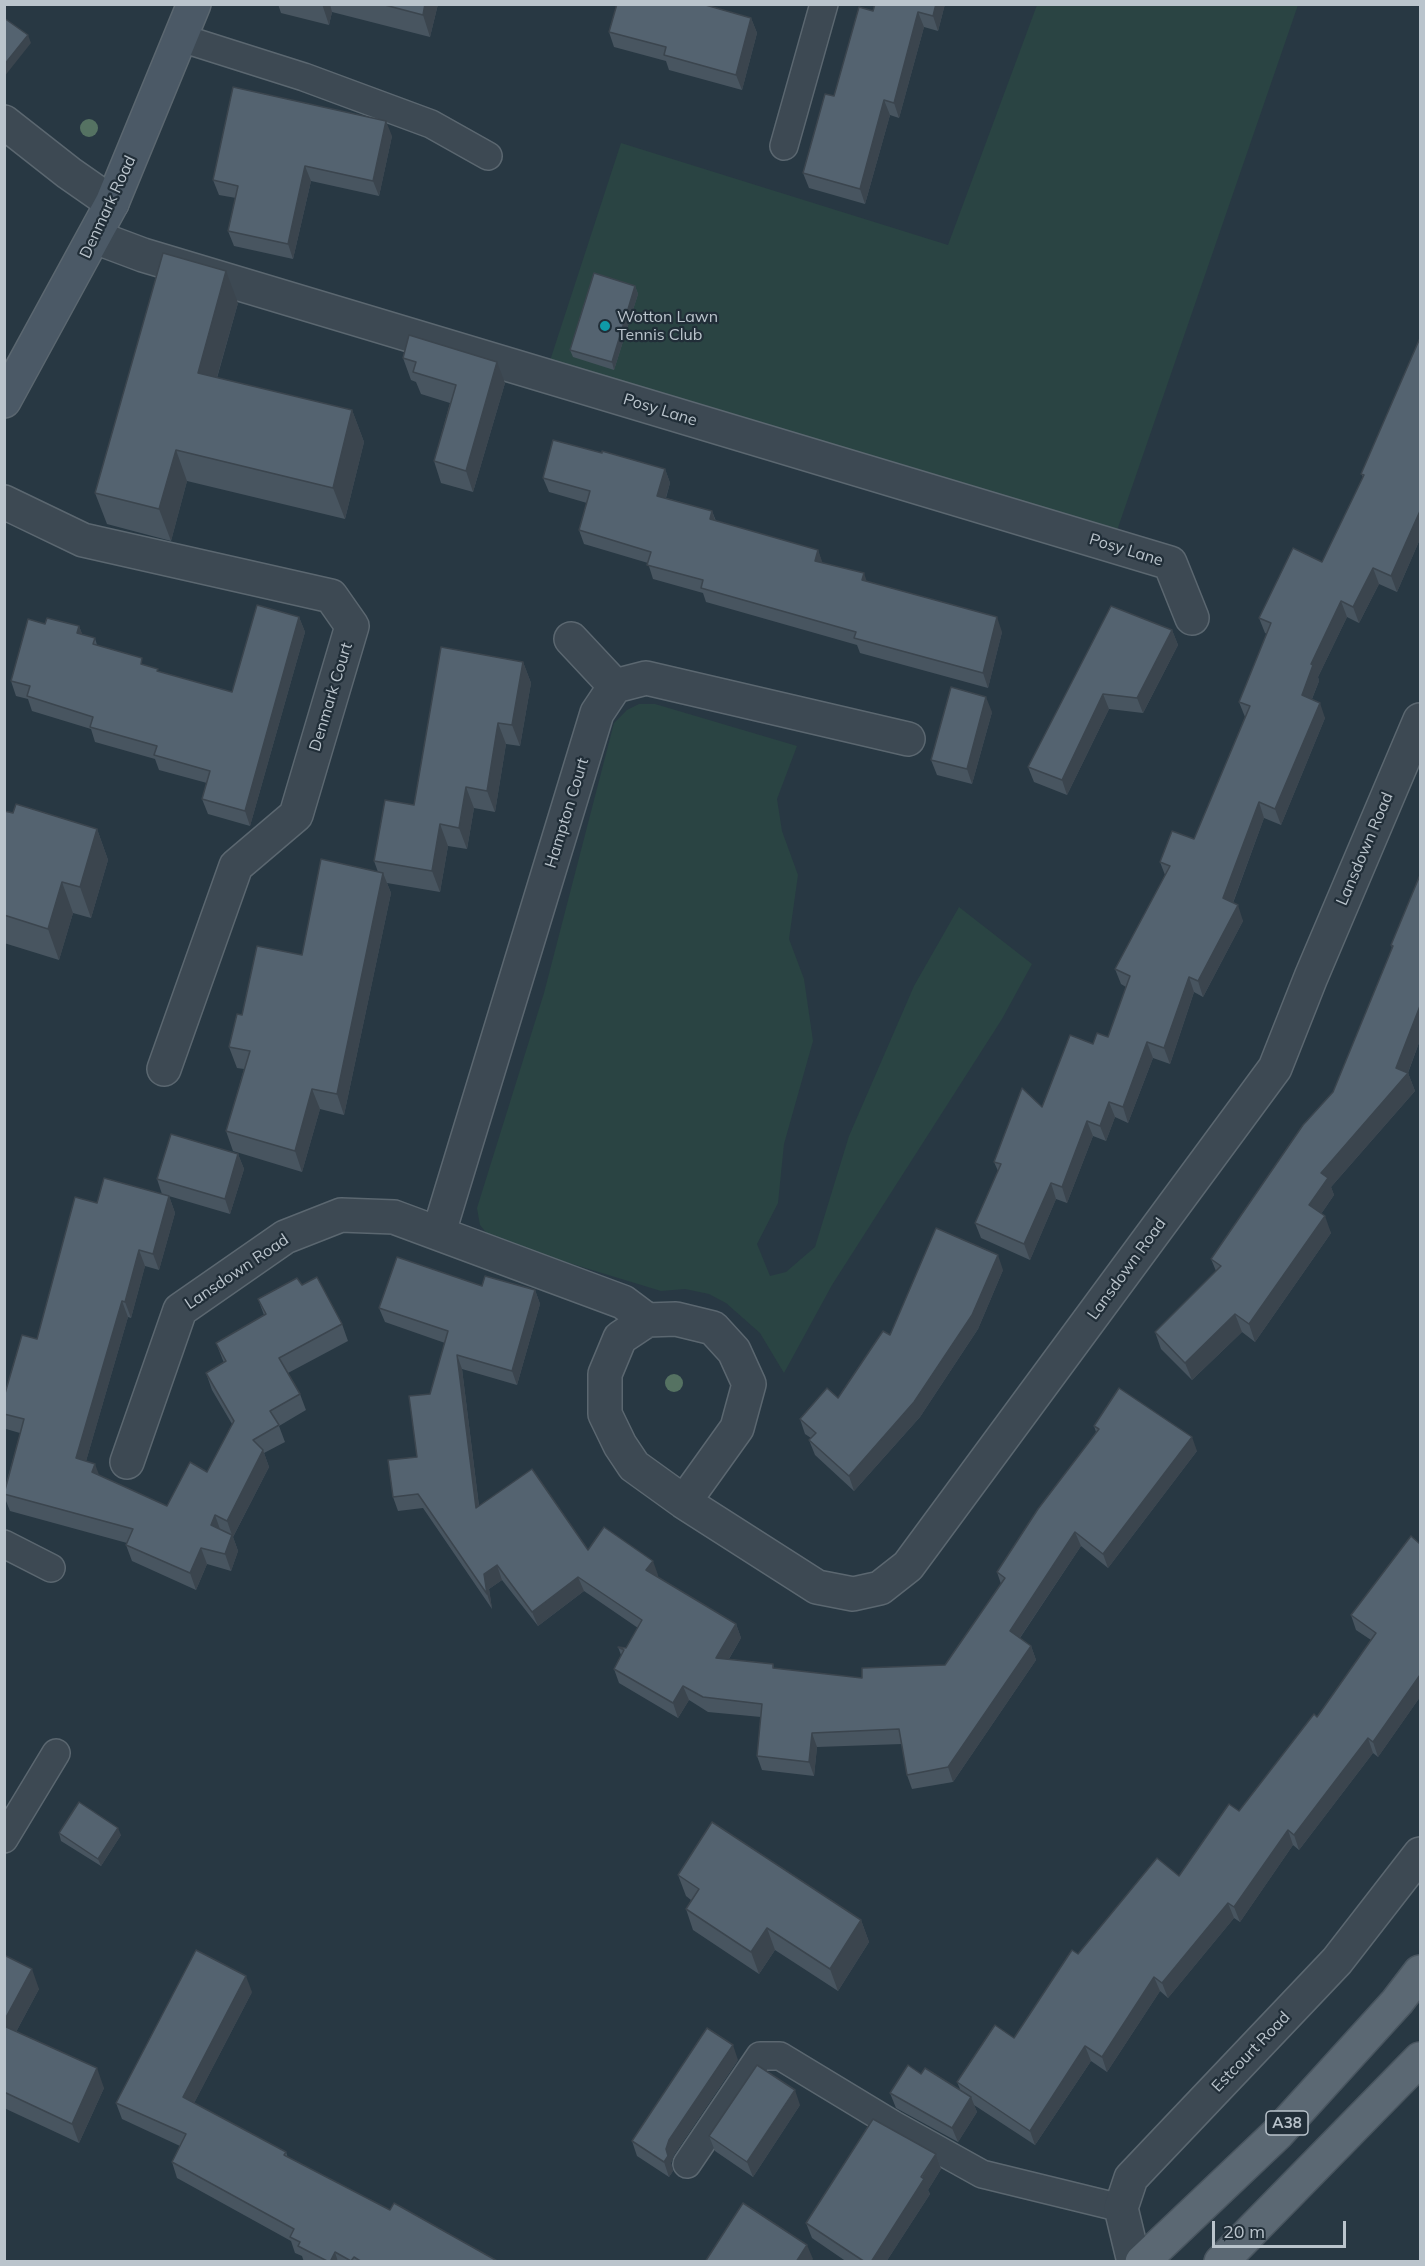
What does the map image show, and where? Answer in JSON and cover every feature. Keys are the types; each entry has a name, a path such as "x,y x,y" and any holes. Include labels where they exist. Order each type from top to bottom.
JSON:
{"main road":[{"name":"A38","path":"1142,2262 1278,2133 1397,2002 1420,1972"},
{"path":"1221,2262 1420,2059"}],"street":[{"name":"Denmark Road","path":"4,400 112,203 194,4"},
{"path":"4,122 69,173 112,203"},
{"name":"Posy Lane","path":"95,237 154,258 1170,563 1192,618"},
{"name":"Denmark Court","path":"4,502 83,540 331,596 352,626 296,815 236,866 164,1069"},
{"path":"571,639 615,686 646,678 908,739"},
{"name":"Hampton Court","path":"439,1232 597,713 615,686"},
{"name":"Lansdown Road","path":"127,1462 180,1310 285,1237 341,1215 394,1217 623,1302 647,1320 620,1338 605,1374 605,1414 620,1445 634,1466 684,1502 817,1587 853,1594 879,1588 908,1566 1275,1068 1420,720"},
{"path":"647,1320 676,1318 713,1328 734,1351 749,1384 738,1428 684,1502"},
{"name":"Estcourt Road","path":"1121,2208 1131,2178 1336,1962 1420,1854"},
{"path":"1121,2208 1134,2262"}],"lane":[{"path":"784,146 824,4"},
{"path":"181,38 304,77 432,124 488,156"},
{"path":"4,1544 51,1568"},
{"path":"4,1839 56,1753"},
{"path":"687,2164 760,2056 780,2056 894,2125 982,2174 1121,2208"}],"green space":[{"path":"1037,5 1298,5 1112,545 545,376 621,143 948,245"},
{"path":"639,704 655,704 797,746 777,799 782,831 798,875 789,939 804,979 813,1041 784,1144 778,1203 757,1244 770,1276 786,1272 815,1247 849,1136 914,986 959,907 1032,964 1002,1019 832,1285 784,1373 760,1333 726,1303 709,1294 685,1289 661,1291 510,1245 489,1236 480,1225 477,1208 544,993 614,723 627,710"}],"building":[{"path":"381,4 425,4 423,15"},
{"path":"617,4 702,4 751,18 736,75 664,55 666,47 609,32"},
{"path":"875,4 936,4 933,16 918,12 894,103 884,100 860,189 803,173 825,94 834,96 859,7 873,11"},
{"path":"4,18 28,35 4,65"},
{"path":"233,87 386,121 373,181 305,166 288,244 228,231 238,186 213,180"},
{"path":"163,253 226,271 198,373 352,410 333,488 176,450 159,509 95,493"},
{"name":"Wotton Lawn Tennis Club","path":"594,273 635,286 612,362 570,350"},
{"path":"409,335 497,362 466,471 434,461 456,385 413,372 416,362 403,358"},
{"path":"1420,338 1420,511 1391,576 1373,568 1353,607 1341,601 1311,664 1313,665 1302,695 1320,703 1275,809 1259,802 1223,898 1238,905 1198,981 1189,977 1164,1048 1147,1042 1123,1107 1109,1102 1100,1126 1087,1121 1062,1187 1051,1183 1024,1244 975,1223 1001,1164 994,1162 1022,1088 1042,1107 1070,1035 1093,1044 1097,1033 1108,1037 1130,976 1115,969 1170,866 1160,862 1172,831 1194,839 1250,706 1239,702 1271,623 1259,618 1293,548 1322,562 1364,475 1361,474"},
{"path":"553,440 665,469 657,496 712,511 710,519 818,550 815,561 864,573 862,580 997,617 983,673 854,638 856,632 701,588 703,580 647,565 651,552 579,530 590,491 543,478"},
{"path":"257,605 299,617 245,811 202,799 210,771 154,755 157,746 90,727 93,717 27,696 30,686 11,681 28,619 45,624 47,618 79,626 77,633 95,638 93,644 142,658 141,664 158,669 157,671 232,692"},
{"path":"1111,606 1172,630 1137,698 1103,694 1062,780 1028,767"},
{"path":"441,647 523,662 512,725 498,723 487,791 466,787 459,828 440,824 432,871 374,861 385,800 414,805"},
{"path":"951,687 986,697 967,769 931,760"},
{"path":"16,804 97,829 80,887 62,882 48,929 4,915 4,811 13,813"},
{"path":"321,859 383,873 337,1094 312,1089 295,1151 226,1131 250,1051 229,1047 237,1014 242,1015 257,946 302,955"},
{"path":"1420,875 1420,1006 1396,1068 1408,1073 1321,1173 1328,1178 1309,1205 1325,1216 1249,1324 1235,1314 1185,1363 1155,1332 1221,1266 1211,1259 1303,1125 1333,1092"},
{"path":"171,1134 238,1154 225,1199 157,1179"},
{"path":"104,1178 169,1196 153,1254 139,1250 76,1458 95,1464 92,1472 167,1506 190,1462 207,1472 234,1421 206,1373 226,1361 216,1343 266,1314 258,1299 297,1278 302,1285 317,1277 342,1324 279,1358 300,1394 270,1411 279,1425 253,1440 263,1450 227,1521 215,1515 211,1525 232,1535 225,1554 201,1548 190,1573 126,1545 133,1529 4,1494 24,1419 4,1414 4,1397 22,1335 37,1339 75,1197 97,1203"},
{"path":"936,1228 998,1255 972,1315 914,1402 849,1476 809,1440 816,1433 800,1419 827,1388 838,1398 883,1331 890,1335"},
{"path":"397,1257 482,1286 485,1276 535,1290 512,1371 457,1355 476,1508 532,1469 588,1550 604,1527 653,1561 646,1570 736,1624 716,1658 773,1664 773,1668 862,1678 862,1668 945,1665 1005,1578 997,1572 1038,1509 1099,1429 1094,1426 1119,1388 1192,1437 1103,1554 1075,1532 1010,1631 1031,1646 948,1767 907,1775 899,1729 812,1733 809,1762 757,1756 762,1704 703,1697 683,1686 673,1703 614,1669 624,1650 618,1647 626,1648 642,1620 578,1577 532,1612 497,1565 484,1574 487,1594 418,1494 393,1497 388,1460 417,1457 409,1396 430,1394 448,1331 379,1308"},
{"path":"1411,1536 1420,1544 1420,1675 1373,1742 1368,1738 1294,1835 1288,1830 1234,1907 1228,1903 1162,1983 1154,1977 1102,2057 1085,2046 1030,2131 957,2082 995,2025 1014,2038 1072,1950 1078,1954 1157,1858 1179,1876 1229,1804 1239,1811 1314,1714 1317,1717 1376,1633 1351,1615"},
{"path":"79,1802 118,1828 98,1859 59,1833"},
{"path":"712,1822 861,1920 830,1969 767,1928 751,1952 686,1909 699,1889 678,1875"},
{"path":"196,1950 246,1976 183,2097 286,2152 284,2155 390,2210 394,2203 499,2262 362,2262 354,2257 351,2261 335,2252 329,2262 298,2246 300,2242 290,2237 294,2229 172,2162 186,2134 116,2103"},
{"path":"4,1955 32,1969 4,2021"},
{"path":"4,2026 97,2068 72,2124 4,2092"},
{"path":"707,2028 733,2045 669,2140 666,2149 668,2156 664,2162 632,2141"},
{"path":"757,2065 795,2090 747,2162 709,2136"},
{"path":"908,2065 921,2074 925,2068 971,2097 952,2128 890,2093"},
{"path":"873,2119 936,2154 921,2177 924,2179 871,2262 865,2262 806,2223"},
{"path":"743,2203 807,2245 796,2262 705,2262"}],"place":[{"name":"Wotton Lawn Tennis Club","path":"605,326"}]}
